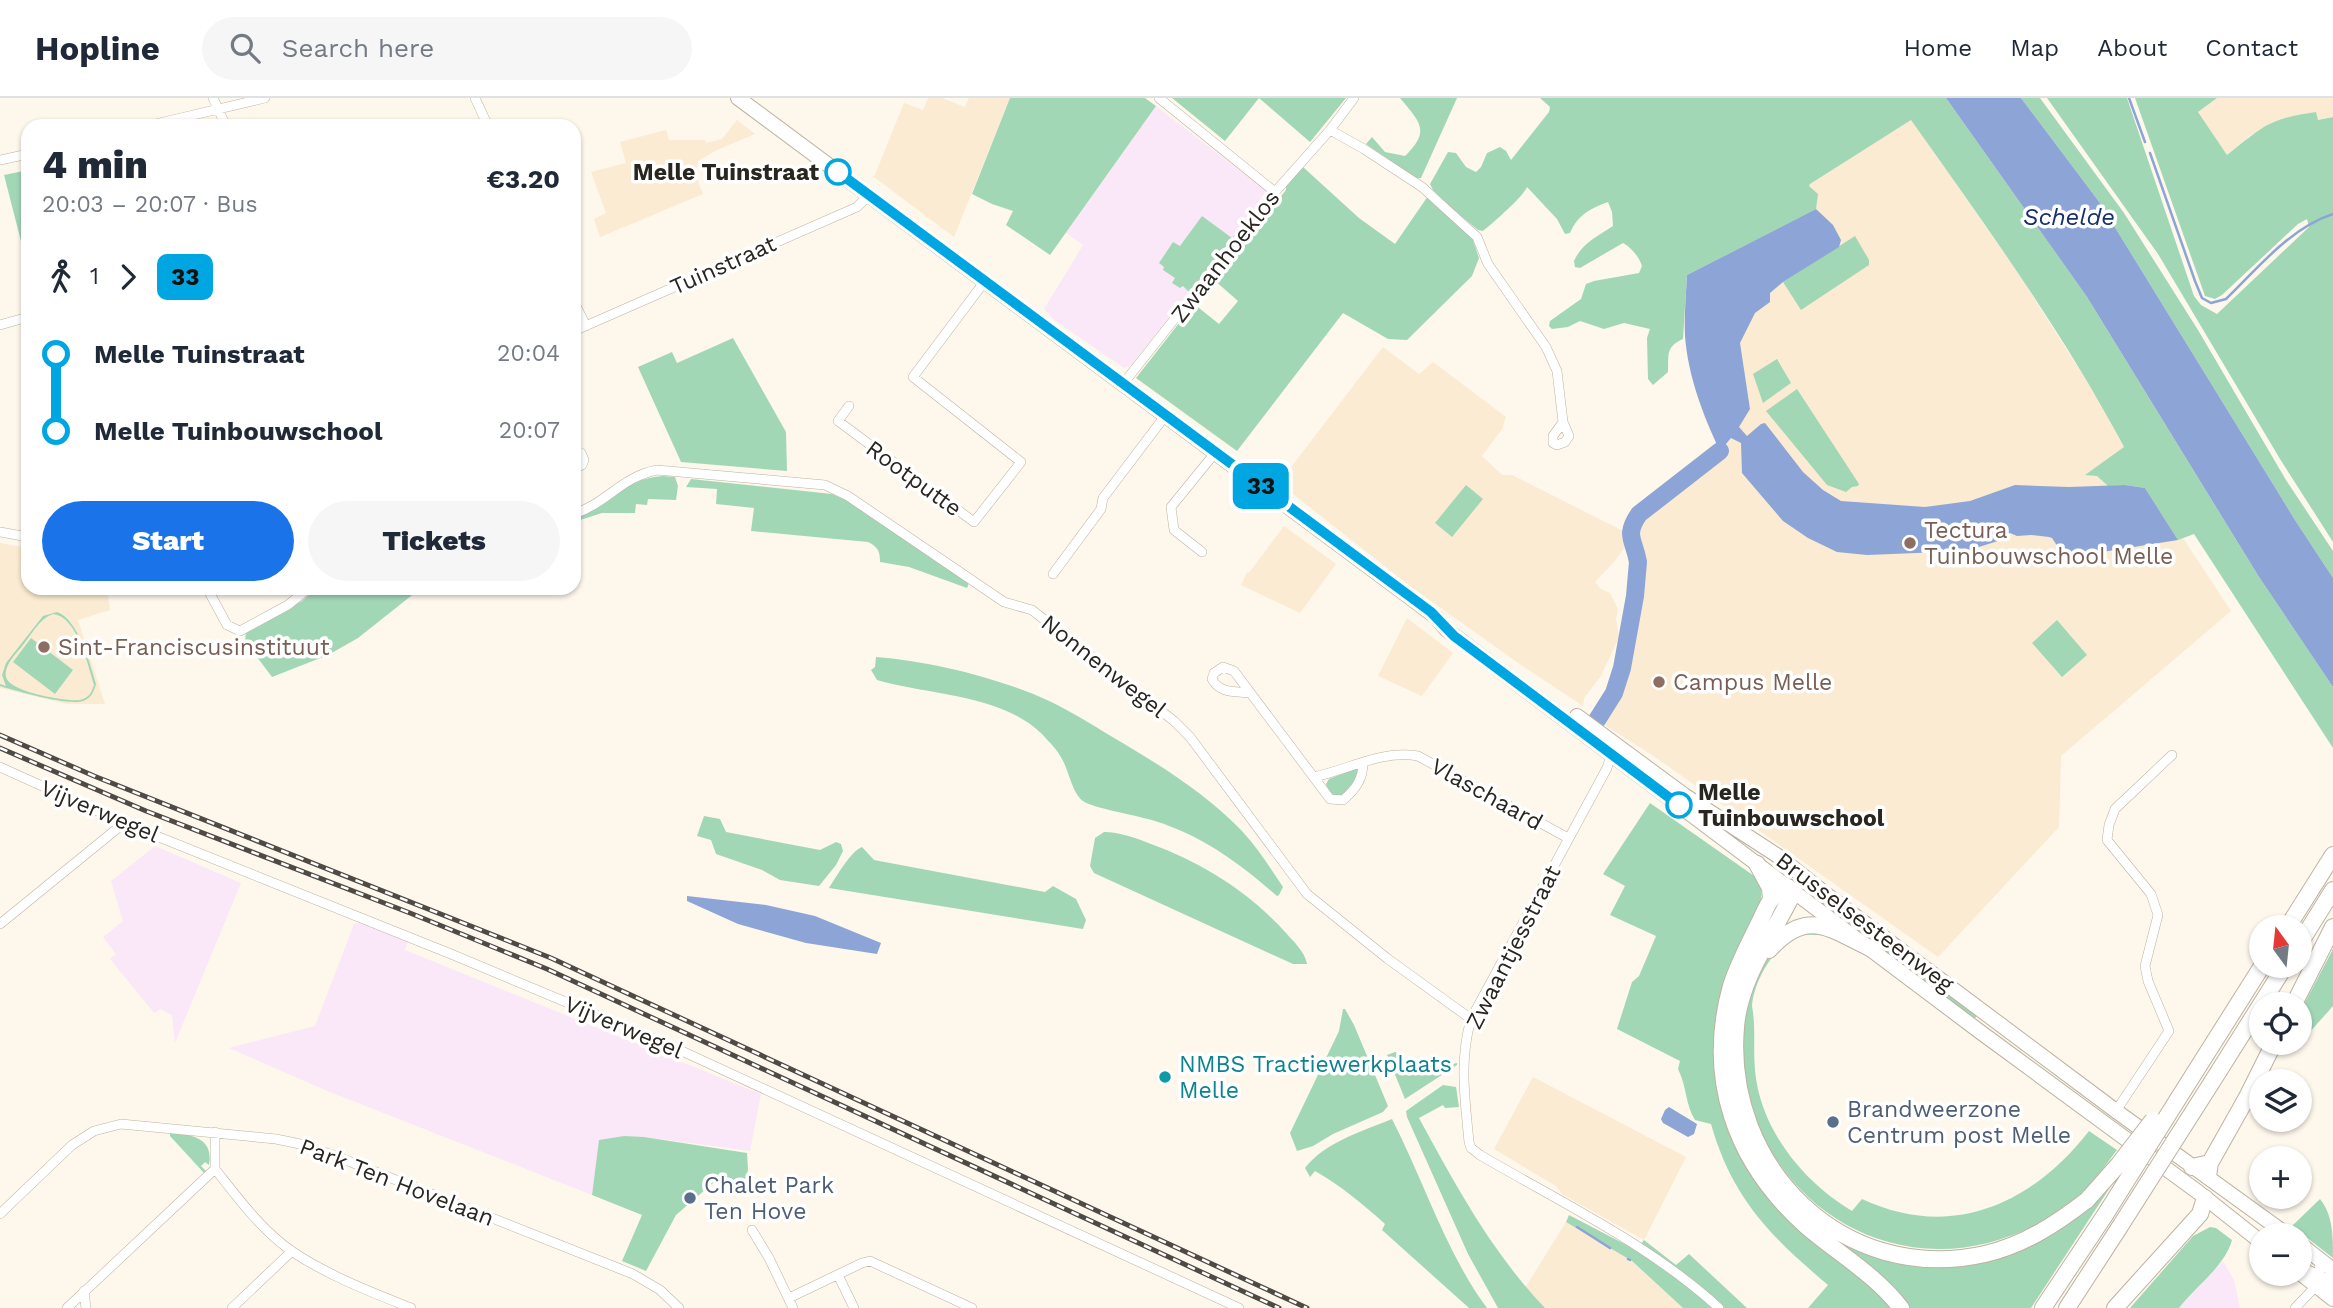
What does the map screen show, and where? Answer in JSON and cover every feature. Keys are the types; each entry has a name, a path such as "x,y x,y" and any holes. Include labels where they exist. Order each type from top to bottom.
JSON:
{"highway":[{"path":"2295,915 2333,855"},
{"path":"1757,864 1770,888 1772,899"},
{"path":"1792,888 1772,899 1736,969 1726,1006 1721,1039 1722,1074 1735,1126 1758,1174 1776,1196 1806,1226 1878,1282 1901,1308"},
{"path":"1792,888 1739,1004 1736,1024 1736,1076 1743,1112 1771,1169 1791,1194 1835,1231 1862,1245 1915,1258 1985,1254 2025,1240 2057,1223 2087,1199 2178,1093"},
{"path":"2312,924 2333,890"},
{"path":"1755,964 1781,936 1808,925 1838,931 1872,949"},
{"path":"2300,992 2333,927"},
{"path":"2043,1308 2105,1215 2178,1093 2254,978"},
{"path":"2067,1308 2277,978"},
{"path":"2192,1167 2209,1169 2268,1055"},
{"path":"2115,1308 2200,1214 2205,1198"}],"main road":[{"name":"Brusselsesteenweg","path":"738,98 1436,617 1454,636 2249,1232"},
{"name":"Brusselsesteenweg","path":"1436,617 1453,624 1684,795 1778,856 2192,1167"},
{"path":"1778,856 1792,888 1807,886 1827,895"},
{"path":"2067,1094 2080,1098 2178,1170 2192,1167"},
{"path":"2205,1198 2209,1169"},
{"path":"2209,1169 2273,1223"},
{"path":"2312,1253 2333,1269"},
{"path":"2323,1284 2333,1291"},
{"path":"2323,1284 2333,1299"}],"street":[{"path":"213,98 223,119"},
{"path":"176,119 265,98"},
{"path":"475,98 485,119"},
{"path":"1159,98 1275,192"},
{"name":"Zwaanhoeklos","path":"1123,384 1275,192 1330,130 1354,98"},
{"path":"1330,130 1344,136 1422,187 1477,237 1488,264 1546,347 1556,371 1563,422"},
{"path":"0,160 21,156"},
{"name":"Tuinstraat","path":"581,328 857,207 869,195"},
{"name":"Rootputte","path":"849,406 838,422 974,522 1020,461 913,377 985,281"},
{"path":"581,316 586,326"},
{"path":"0,325 21,319"},
{"path":"1053,574 1101,509 1103,498 1165,416"},
{"path":"1202,552 1174,530 1171,507 1215,453"},
{"name":"Nonnenwegel","path":"581,511 640,473 657,470 825,485 848,496 1004,602 1032,610 1174,720 1190,737 1307,894 1388,960 1471,1019"},
{"path":"0,532 21,536"},
{"path":"211,595 227,625 240,631 288,605 300,595"},
{"path":"1250,693 1330,799 1343,800 1351,794 1363,776 1363,762"},
{"path":"1608,739 1613,755 1629,755"},
{"name":"Vlaschaard","path":"1314,777 1381,756 1403,754 1418,757 1568,838"},
{"name":"Zwaantjesstraat","path":"1613,755 1471,1019 1462,1072 1471,1148 1629,1240 1667,1266 1719,1308"},
{"path":"2116,1111 2169,1031 2148,981 2146,966 2158,915 2151,894 2107,840 2109,825 2115,809 2172,755"},
{"name":"Vijverwegel","path":"0,767 124,823 452,954 671,1046 1239,1308"},
{"path":"0,924 124,823"},
{"path":"1979,1031 1990,1016"},
{"name":"Park Ten Hovelaan","path":"0,1214 72,1145 94,1131 121,1124 276,1139 333,1155 633,1274 660,1290 679,1308"},
{"path":"215,1132 215,1169 258,1221 292,1251 348,1283 411,1308"},
{"path":"67,1308 215,1169"},
{"path":"752,1230 793,1308"},
{"path":"232,1308 292,1251"},
{"path":"2295,1308 2323,1284 2320,1259"},
{"path":"789,1298 870,1261 972,1308"},
{"path":"838,1275 854,1308"},
{"path":"84,1291 86,1308"}],"shaded area":[{"path":"928,98 942,98 965,107 969,98 1010,98 954,237 874,177 904,103 923,110"},
{"path":"2217,98 2333,98 2333,117 2317,120 2316,113 2252,134 2227,155 2198,112"},
{"path":"1156,106 1266,191 1245,222 1131,365 1124,368 1054,320 1044,309 1083,245 1066,233"},
{"name":"Tectura Tuinbouwschool Melle","path":"1911,119 2020,276 2103,407 2124,448 2231,611 2061,756 2059,827 1938,957 1655,757 1597,720 1612,696 1628,644 1638,562 1630,536 1631,526 1639,514 1720,451 1695,388 1685,338 1685,315 1749,242 1810,184"},
{"path":"737,120 755,134 698,161 695,174 703,194 600,237 594,219 606,213 591,172 626,163 620,142 666,130 669,140 705,140 706,143 722,139"},
{"path":"1383,347 1419,374 1433,362 1506,417 1502,429 1482,456 1502,475 1512,475 1623,531 1630,540 1595,582 1610,593 1618,609 1616,619 1619,637 1601,676 1584,698 1583,706 1410,586 1279,483"},
{"path":"1284,526 1336,564 1300,613 1241,585 1247,572 1249,573"},
{"name":"Sint-Franciscusinstituut","path":"0,543 21,547 21,595 108,595 110,610 78,620 105,704 67,704 0,688"},
{"path":"1407,618 1453,653 1422,696 1378,676"},
{"path":"155,846 241,883 175,1043 172,1015 160,1009 154,1013 110,959 116,954 103,937 123,921 111,881"},
{"path":"363,923 408,941 405,950 761,1094 750,1151 644,1137 600,1140 592,1195 325,1090 229,1048 315,1026 354,924"},
{"path":"1533,1077 1686,1157 1644,1240 1562,1194 1556,1186 1494,1149"},
{"path":"1566,1222 1632,1261 1683,1308 1545,1308 1525,1288"},
{"path":"2223,1261 2234,1280 2240,1308 2179,1308 2209,1274"}],"green space":[{"path":"1010,98 1145,98 1156,106 1050,255 1006,225 1013,211 972,194"},
{"path":"1172,98 1259,98 1225,141"},
{"path":"1259,98 1346,98 1310,142"},
{"path":"1400,98 1457,98 1421,178 1416,178 1366,144 1372,137 1385,152 1405,156 1413,147 1418,140 1420,127"},
{"path":"1540,98 1946,98 2087,297 2259,577 2333,687 2333,748 2194,534 2178,540 2145,488 2108,486 2097,476 2085,475 2124,447 2050,321 1911,120 1810,184 1818,194 1816,209 1687,275 1683,339 1671,348 1668,372 1653,385 1648,379 1647,338 1650,329 1624,323 1604,329 1580,321 1568,327 1552,329 1549,326 1550,321 1581,299 1586,284 1639,273 1642,266 1639,259 1623,243 1580,268 1575,267 1574,261 1581,249 1613,226 1608,202 1585,213 1570,233 1565,234 1557,219 1527,187 1514,203 1483,231 1478,230 1449,206 1430,184 1448,152 1456,153 1466,167 1476,172 1487,153 1500,147 1511,160 1549,112 1550,107"},
{"path":"2021,98 2040,98 2124,213 2198,330 2286,480 2333,551 2333,578 2100,203"},
{"path":"2047,98 2127,98 2194,296 2201,305 2217,314 2309,227 2307,219 2298,224 2222,295 2215,299 2205,296 2135,98 2217,98 2198,112 2227,155 2259,130 2277,121 2316,112 2318,120 2333,117 2333,542 2280,459 2158,254"},
{"path":"1303,167 1359,218 1395,244 1428,196 1472,237 1479,258 1472,276 1407,340 1388,339 1343,313 1237,451 1136,378 1194,304 1219,324 1238,301 1214,280"},
{"path":"21,171 21,241 4,175"},
{"path":"1202,216 1232,238 1189,292 1183,286 1180,288 1172,283 1175,278 1163,270 1164,267 1159,263 1173,242 1180,246"},
{"path":"1855,236 1869,260 1869,265 1801,310 1783,282"},
{"path":"733,338 786,432 787,471 681,462 638,367 672,352 677,363"},
{"path":"1777,359 1791,383 1763,403 1753,374"},
{"path":"1797,389 1858,486 1846,492 1827,485 1766,411"},
{"path":"675,477 678,486 676,500 648,499 647,505 636,504 635,513 602,513 581,520 581,514 617,491 651,478"},
{"path":"691,479 832,494 848,501 969,583 967,588 909,567 880,562 878,550 868,542 751,531 754,508 716,504 717,489 686,487"},
{"path":"1466,485 1483,499 1452,537 1435,523"},
{"path":"309,595 412,595 358,638 328,655 272,677 245,641 246,633"},
{"path":"57,612 71,623 77,633 87,654 96,684 92,694 86,700 76,702 54,700 0,686 6,686 2,675 6,663 43,616","holes":["53,614 61,617 75,632 94,685 90,694 80,700 52,698 27,691 17,687 6,677 11,660 40,623"]},
{"path":"2057,620 2087,655 2062,677 2032,643"},
{"path":"31,638 73,670 55,694 13,662"},
{"path":"876,657 918,662 986,678 1028,692 1068,710 1172,774 1229,818 1253,844 1283,887 1279,895 1220,852 1189,834 1155,821 1083,801 1076,793 1058,752 1042,734 1025,721 985,703 877,680 871,670 875,667"},
{"path":"1355,769 1360,772 1359,775 1344,794 1338,797 1330,794 1326,784 1329,779"},
{"path":"1650,803 1757,878 1761,888 1761,899 1754,922 1726,974 1716,1025 1715,1063 1720,1101 1740,1155 1771,1200 1892,1308 1808,1308 1828,1285 1788,1250 1742,1195 1730,1173 1711,1124 1695,1120 1692,1114 1678,1069 1680,1061 1617,1029 1632,982 1639,976 1656,936 1610,915 1625,886 1603,874"},
{"path":"704,816 720,819 726,832 820,850 836,842 841,844 843,851 836,865 819,886 780,880 762,870 716,854 711,840 697,836"},
{"path":"1104,832 1128,836 1170,852 1224,880 1272,918 1299,947 1307,964 1293,964 1094,873 1090,866 1095,838"},
{"path":"862,847 874,860 1045,892 1053,886 1076,899 1086,920 1083,929 829,888 849,859"},
{"path":"1820,897 1978,1014 1973,1021 1816,902"},
{"path":"1819,931 1822,935 1803,935 1791,940 1774,955 1761,975 1752,1006 1755,1070 1765,1113 1787,1152 1817,1185 1852,1211 1862,1199 1895,1211 1927,1216 1958,1215 1988,1208 2016,1196 2067,1157 2089,1131 2117,1150 2094,1180 2062,1209 2044,1221 2002,1239 1959,1248 1938,1249 1893,1243 1851,1227 1815,1203 1785,1172 1763,1135 1748,1094 1743,1050 1748,1004 1768,957 1781,941 1788,937"},
{"path":"2333,949 2333,1006 2312,1030 2310,992"},
{"path":"1343,1009 1354,1025 1388,1106 1383,1112 1297,1151 1290,1133 1339,1031"},
{"path":"1395,1052 1416,1068 1433,1062 1443,1066 1457,1065 1405,1099 1387,1055"},
{"path":"1443,1085 1456,1087 1459,1107 1445,1108 1443,1105 1419,1118 1491,1241 1545,1308 1498,1308 1468,1254 1406,1111"},
{"path":"1392,1119 1460,1265 1487,1308 1469,1308 1382,1230 1385,1224 1368,1209 1315,1171 1310,1177 1305,1168 1334,1144"},
{"path":"170,1132 193,1136 204,1143 210,1156 209,1165 205,1162 201,1166 206,1171 204,1173 170,1136"},
{"path":"624,1136 747,1153 748,1170 745,1181 726,1187 713,1183 676,1215 646,1271 622,1261 642,1215 592,1195 599,1140"},
{"path":"2110,1182 2111,1186 2031,1308 1910,1308 1882,1277 1811,1220 1860,1249 1986,1259"},
{"path":"2320,1199 2330,1219 2333,1258 2312,1242 2312,1223 2295,1223"},
{"path":"1569,1215 1636,1250 1644,1240 1676,1265 1689,1254 1747,1308 1683,1308 1632,1261 1566,1222"},
{"path":"2210,1227 2216,1228 2232,1240 2217,1267 2179,1308 2130,1308 2193,1236"}],"water":[{"name":"Schelde","path":"1946,98 2021,98 2100,203 2333,578 2333,687 2259,577 2087,297"},
{"path":"1816,209 1833,225 1841,240 1839,247 1770,293 1770,302 1755,313 1740,343 1750,409 1739,427 1747,436 1765,423 1803,472 1823,490 1841,501 1925,507 1970,501 2015,485 2125,485 2145,488 2178,540 2077,556 2058,547 2052,538 2017,536 2010,533 1998,541 1966,551 1867,555 1837,552 1808,538 1783,521 1742,473 1741,443 1731,438 1720,451 1702,409 1693,380 1685,336 1687,275"},
{"path":"687,896 766,905 815,916 881,943 877,954 806,943 738,924 687,901"},
{"path":"1669,1107 1697,1124 1694,1134 1688,1137 1663,1123 1661,1119"}],"waterway":[{"path":"2129,98 2145,142"},
{"path":"2150,153 2195,281 2202,298 2211,303 2226,299 2289,239 2317,220 2333,214"},
{"path":"1597,720 1614,693 1622,668 1635,596 1638,562 1631,538 1634,521 1639,514 1720,451"},
{"path":"1577,1227 1610,1248"}],"railway":[{"path":"0,735 94,776 551,958 1307,1308"},
{"path":"0,748 146,811 547,969 1279,1308"}],"bus line":[{"name":"33","path":"838,172 1431,612 1454,636 1679,805"}],"place":[{"name":"Melle Tuinstraat","path":"838,172"},
{"name":"Tectura Tuinbouwschool Melle","path":"1910,543"},
{"name":"Sint-Franciscusinstituut","path":"44,647"},
{"name":"Campus Melle","path":"1659,682"},
{"name":"Melle Tuinbouwschool","path":"1679,805"},
{"name":"NMBS Tractiewerkplaats Melle","path":"1165,1077"},
{"name":"Brandweerzone Centrum post Melle","path":"1833,1122"},
{"name":"Chalet Park Ten Hove","path":"690,1198"}]}
